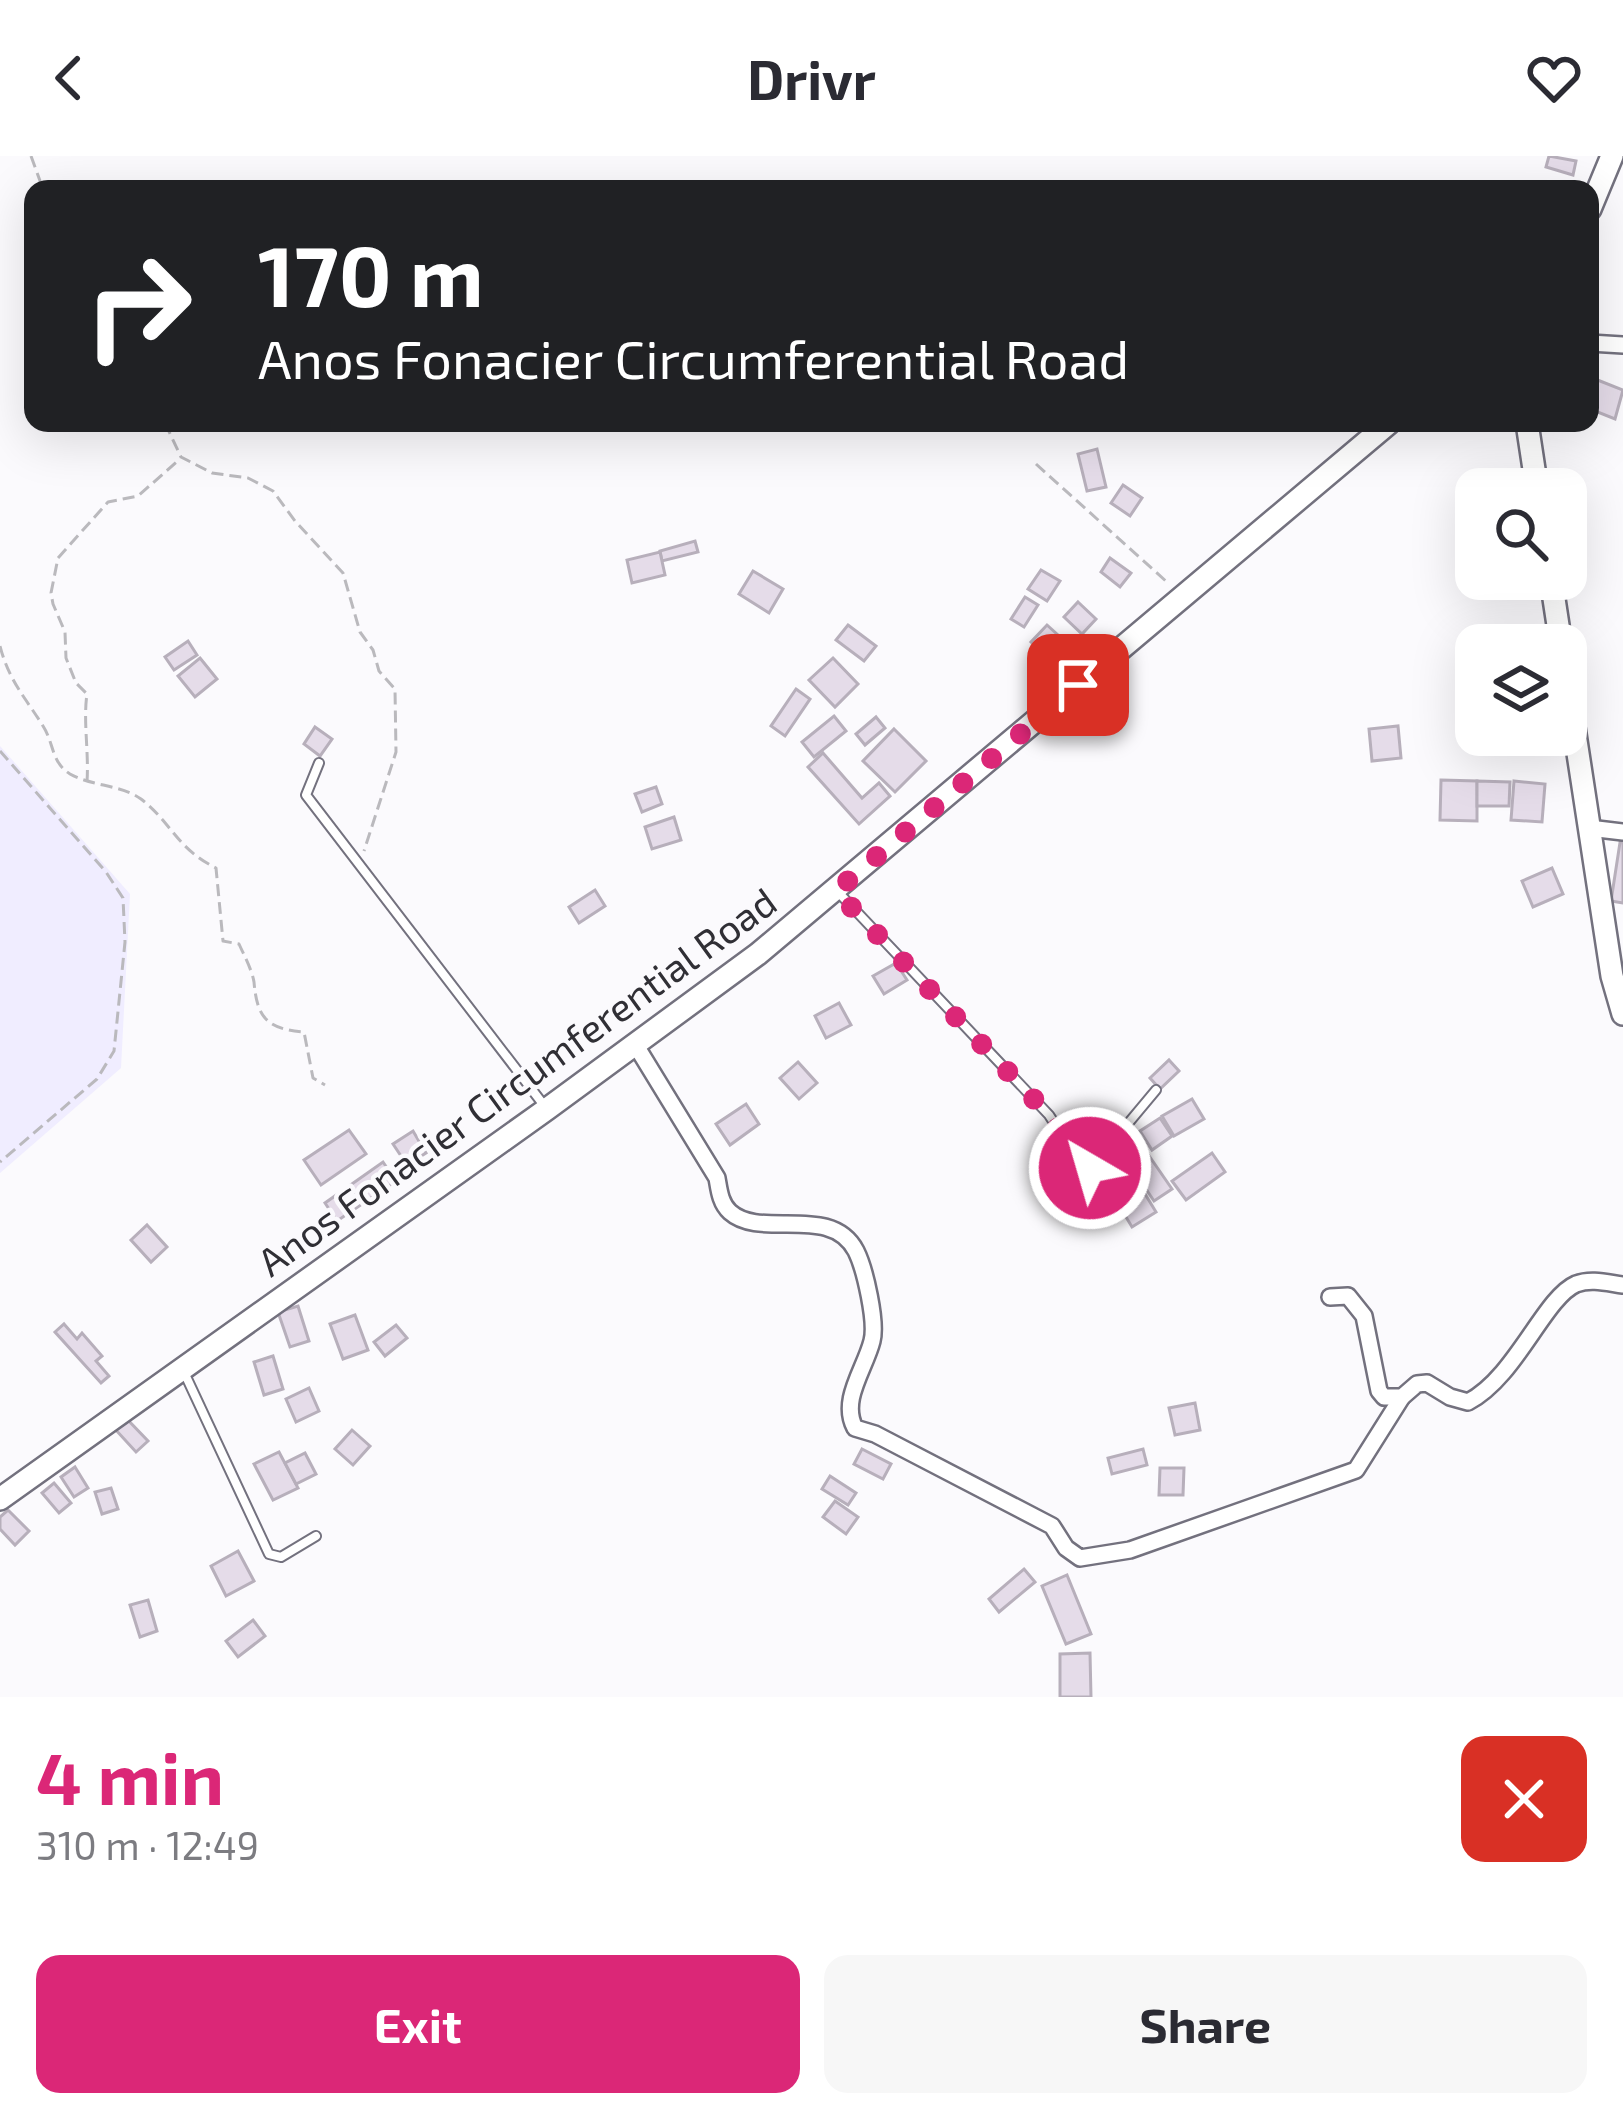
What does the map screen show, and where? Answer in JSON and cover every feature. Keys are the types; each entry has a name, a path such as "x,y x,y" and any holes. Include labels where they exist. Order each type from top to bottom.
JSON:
{"main road":[{"path":"1599,187 1612,156"},
{"name":"Anos Fonacier Circumferential Road","path":"0,1499 547,1109 836,891 1378,432"},
{"path":"1528,432 1534,468"},
{"path":"1578,756 1612,976 1623,1014"}],"street":[{"path":"1589,828 1623,832"},
{"path":"635,1044 718,1178 721,1199 731,1214 828,1227 845,1237 857,1253 874,1337 851,1397 850,1420 855,1428 1052,1526 1066,1549 1080,1558 1130,1550 1356,1470 1402,1397 1417,1384 1427,1383 1468,1402 1510,1367 1570,1287 1594,1281 1623,1285"},
{"path":"1330,1297 1348,1296 1360,1306 1379,1391 1402,1397"}],"lane":[{"path":"319,763 306,795 547,1109"},
{"path":"836,891 1049,1115 1082,1166 1090,1168 1156,1090"},
{"path":"182,1369 269,1554 281,1557 316,1536"}],"path":[{"path":"169,432 181,457 212,473 248,478 273,491 343,573 359,632 395,689 396,752 360,864"},
{"path":"87,782 89,729 83,718 88,694 76,683 66,658 65,632 51,593 58,558 107,502 138,496 181,457"},
{"path":"1036,464 1182,596"},
{"path":"0,646 6,672 45,728 53,757 68,773 136,795 166,821 171,835 194,857 216,868 224,941 239,944 254,982 252,993 266,1022 282,1030 304,1032 313,1078 325,1085"},
{"path":"0,752 106,872 123,898 125,942 114,1051 97,1079 0,1162"}],"shaded area":[{"path":"0,746 130,894 121,1068 0,1173"}],"building":[{"path":"1549,156 1576,161 1573,175 1546,167"},
{"path":"1599,381 1623,390 1615,419 1599,413"},
{"path":"1097,449 1106,487 1087,491 1078,454"},
{"path":"1123,485 1142,498 1130,516 1111,503"},
{"path":"695,541 698,552 662,561 660,551"},
{"path":"660,552 665,575 632,583 627,560"},
{"path":"1110,558 1131,573 1120,587 1101,572"},
{"path":"1041,570 1060,581 1047,601 1028,589"},
{"path":"753,571 783,589 769,613 739,594"},
{"path":"1025,597 1038,605 1024,627 1011,619"},
{"path":"1078,602 1096,619 1082,634 1064,617"},
{"path":"848,625 876,646 864,661 836,640"},
{"path":"1047,625 1069,645 1052,662 1031,642"},
{"path":"188,641 197,655 174,670 165,657"},
{"path":"200,658 217,679 195,697 178,676"},
{"path":"833,658 858,684 835,707 809,680"},
{"path":"796,689 810,699 785,736 771,726"},
{"path":"834,716 846,731 814,757 802,742"},
{"path":"876,717 885,728 865,745 856,734"},
{"path":"1398,726 1401,758 1372,761 1369,729"},
{"path":"315,727 332,739 320,756 304,744"},
{"path":"894,729 926,761 895,792 863,761"},
{"path":"823,753 862,798 879,783 890,796 859,824 808,767"},
{"path":"1441,780 1477,781 1477,821 1440,820"},
{"path":"1477,781 1510,782 1509,806 1477,806"},
{"path":"1514,781 1545,784 1542,822 1511,820"},
{"path":"656,787 662,804 642,812 635,794"},
{"path":"674,817 681,840 652,849 645,827"},
{"path":"1623,836 1623,903 1611,901"},
{"path":"1552,868 1563,894 1533,907 1522,881"},
{"path":"595,890 605,906 579,923 569,907"},
{"path":"896,963 907,980 884,994 873,976"},
{"path":"839,1003 851,1025 826,1038 815,1016"},
{"path":"1169,1060 1179,1071 1160,1089 1150,1078"},
{"path":"798,1062 817,1083 799,1099 780,1078"},
{"path":"1192,1099 1204,1119 1174,1136 1162,1116"},
{"path":"746,1104 759,1124 730,1145 716,1124"},
{"path":"1160,1118 1172,1136 1152,1150 1140,1131"},
{"path":"349,1130 366,1154 321,1185 304,1160"},
{"path":"413,1131 426,1153 407,1165 393,1144"},
{"path":"1143,1147 1172,1189 1154,1201 1126,1159"},
{"path":"1212,1153 1225,1172 1186,1200 1172,1181"},
{"path":"1123,1158 1156,1212 1132,1227 1099,1172"},
{"path":"383,1162 396,1181 337,1221 325,1203"},
{"path":"147,1225 167,1247 151,1262 131,1240"},
{"path":"298,1306 309,1341 290,1347 278,1312"},
{"path":"355,1315 368,1350 343,1359 330,1324"},
{"path":"64,1324 77,1339 82,1333 102,1356 96,1361 109,1376 101,1383 55,1332"},
{"path":"396,1325 407,1338 385,1356 374,1342"},
{"path":"273,1356 283,1389 264,1395 254,1362"},
{"path":"309,1388 319,1411 296,1422 286,1399"},
{"path":"1195,1403 1200,1430 1175,1435 1169,1408"},
{"path":"126,1418 148,1441 136,1452 114,1428"},
{"path":"352,1430 370,1446 353,1465 335,1449"},
{"path":"862,1449 891,1464 883,1479 854,1464"},
{"path":"1143,1449 1147,1465 1112,1474 1108,1458"},
{"path":"279,1452 298,1488 273,1500 254,1464"},
{"path":"305,1453 316,1474 296,1484 285,1463"},
{"path":"75,1467 88,1488 74,1497 61,1477"},
{"path":"1160,1468 1184,1468 1183,1495 1159,1495"},
{"path":"830,1476 856,1493 848,1505 822,1489"},
{"path":"54,1483 71,1503 59,1513 42,1493"},
{"path":"111,1488 118,1509 102,1514 95,1492"},
{"path":"835,1501 858,1517 846,1534 823,1517"},
{"path":"8,1510 29,1531 15,1545 0,1529 0,1517"},
{"path":"238,1551 254,1581 226,1596 211,1566"},
{"path":"1024,1569 1035,1582 999,1612 989,1599"},
{"path":"1067,1575 1091,1634 1066,1644 1042,1586"},
{"path":"148,1600 157,1631 140,1637 130,1605"},
{"path":"253,1620 265,1636 238,1657 226,1641"},
{"path":"1090,1653 1091,1697 1060,1697 1060,1654"}],"route":[{"path":"1078,685 836,891 1049,1115 1082,1166 1090,1168"}]}
